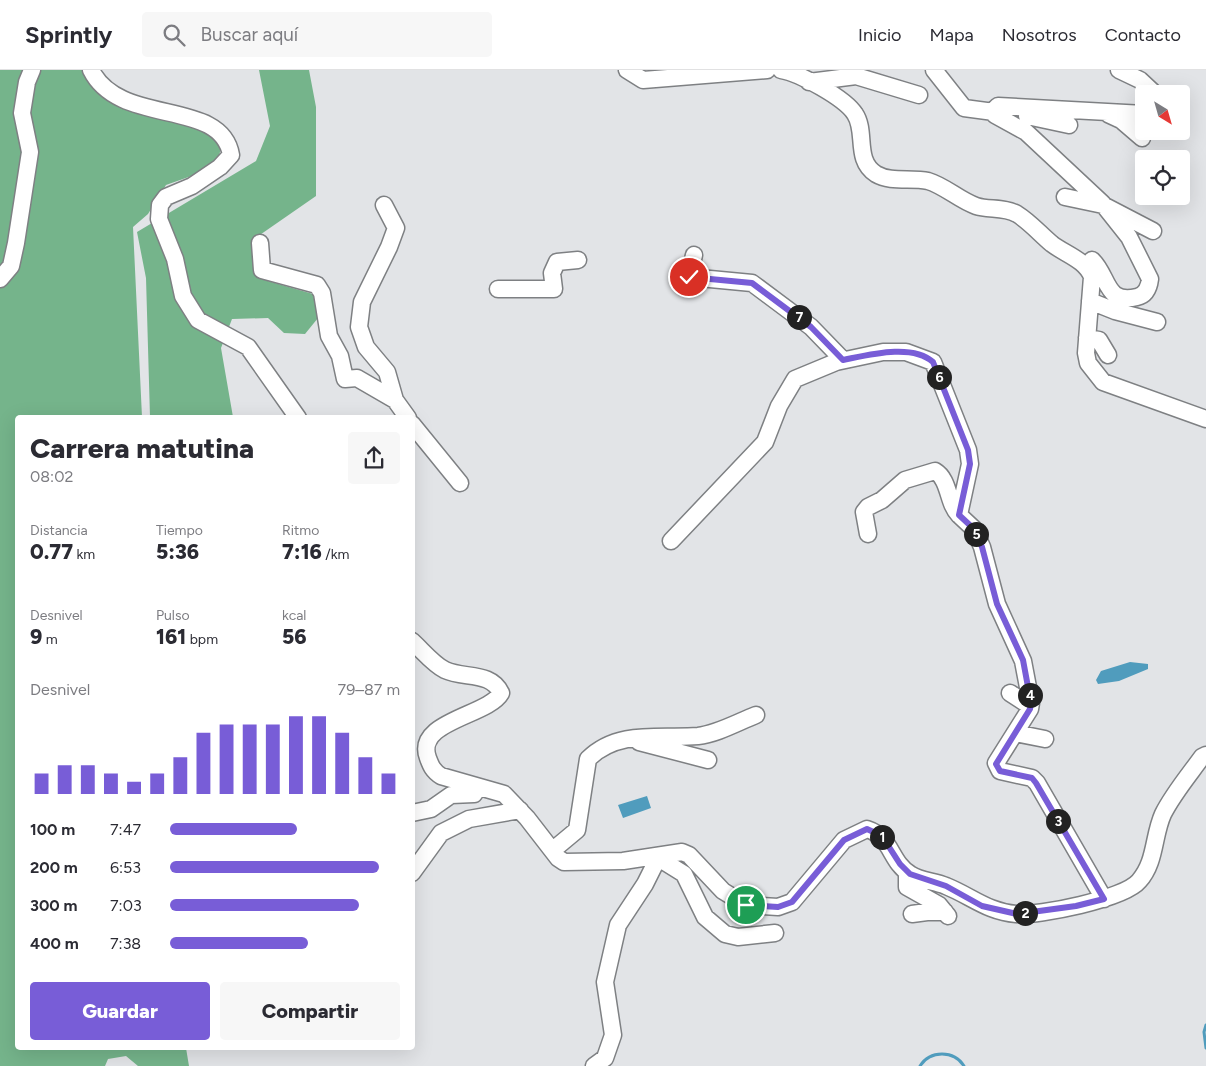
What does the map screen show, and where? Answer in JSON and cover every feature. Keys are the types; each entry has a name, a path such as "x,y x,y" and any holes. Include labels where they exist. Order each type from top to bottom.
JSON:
{"street":[{"path":"0,279 11,266 30,152 22,113 27,82 32,70"},
{"path":"91,70 98,83 116,97 136,105 184,116 217,129 228,142 230,155 220,167 192,186 166,196 160,204 159,219 176,259 183,296 198,320 248,347 296,415"},
{"path":"627,70 643,80 657,80 767,70"},
{"path":"781,70 789,71 844,102 855,114 862,155 867,165 875,174 886,177 929,181 976,206 1016,214 1054,245 1072,256 1091,274 1086,358 1099,380 1206,419"},
{"path":"934,70 964,108 1135,114"},
{"path":"1119,70 1146,85"},
{"path":"1142,70 1155,85"},
{"path":"809,82 856,76 920,95"},
{"path":"1000,110 994,115 1026,132 1103,205 1129,237 1150,279 1150,285 1144,295 1137,298 1120,298 1111,293 1097,265 1086,254 1075,252 1072,256"},
{"path":"1000,110 1069,125"},
{"path":"1104,112 1121,120 1135,132"},
{"path":"1065,197 1103,205 1152,231"},
{"path":"384,206 396,228 389,247 362,302 359,327 366,347 387,372 395,400 406,415"},
{"path":"260,243 262,270 307,280 316,285 322,292 327,329 340,356 346,379 357,378 395,400"},
{"path":"694,255 689,277 752,283 811,327 843,360"},
{"path":"498,290 554,289 552,273 557,262 578,260"},
{"path":"1090,301 1115,311 1156,322"},
{"path":"1087,338 1098,340 1108,355"},
{"path":"672,541 765,442 779,406 795,379 843,360 890,352 906,352 933,362 968,450 970,464 959,515"},
{"path":"393,415 395,400"},
{"path":"415,428 460,482"},
{"path":"868,534 864,512 868,507 882,500 905,480 935,471 944,479 954,510 974,529 982,547 997,604 1023,660 1030,706 996,764 997,768 1000,771 1032,778 1104,899"},
{"path":"415,644 438,666 446,671 487,679 496,684 501,693 498,698 437,730 428,739 426,754 433,771 441,776 504,794 520,810 558,858 564,862 622,861 682,852 690,855 723,891 746,905 778,907 792,902 844,840 867,829 882,836 907,872 946,886 982,906 1017,914 1076,906 1104,899 1137,884 1141,880 1150,864 1163,814 1202,757 1206,755"},
{"path":"1010,693 1030,706"},
{"path":"553,850 577,830 588,759 602,748 634,737 699,736 756,715"},
{"path":"1015,733 1045,739"},
{"path":"627,739 708,760"},
{"path":"415,812 431,809 451,795 474,794 479,786"},
{"path":"415,869 441,833 469,819 520,810"},
{"path":"655,856 684,874 708,921 725,934 738,937 750,944 759,945"},
{"path":"594,1066 605,1058 613,1035 605,982 618,925 645,884 654,866 655,856"},
{"path":"907,872 907,887 939,904 946,914 927,912 912,914"},
{"path":"738,937 776,932"}],"green space":[{"path":"0,70 82,70 113,104 188,122 212,134 222,145 218,159 197,174 166,185 148,214 133,227 142,415 15,415 15,1050 186,1050 189,1066 138,1066 126,1056 108,1059 105,1066 0,1066"},
{"path":"259,70 309,70 316,107 316,196 251,241 261,279 313,294 318,318 305,334 284,333 268,318 232,319 221,348 233,415 150,415 146,278 137,232 256,161 270,126"}],"water":[{"path":"1130,662 1148,664 1148,669 1119,681 1098,684 1096,680 1101,671"},
{"path":"647,796 651,808 623,818 618,805"}],"waterway":[{"path":"1206,1025 1204,1032 1206,1048"},
{"path":"920,1066 930,1057 942,1054 954,1057 964,1066"}],"route":[{"path":"689,277 752,283 811,327 843,360 882,352 906,352 930,359 933,362 968,450 970,464 959,515 974,529 982,547 997,604 1023,660 1031,703 1030,709 996,764 997,768 1000,771 1032,778 1104,899 1076,906 1017,914 982,906 946,886 910,874 900,864 882,836 867,829 844,840 792,902 778,907 746,905"}]}
